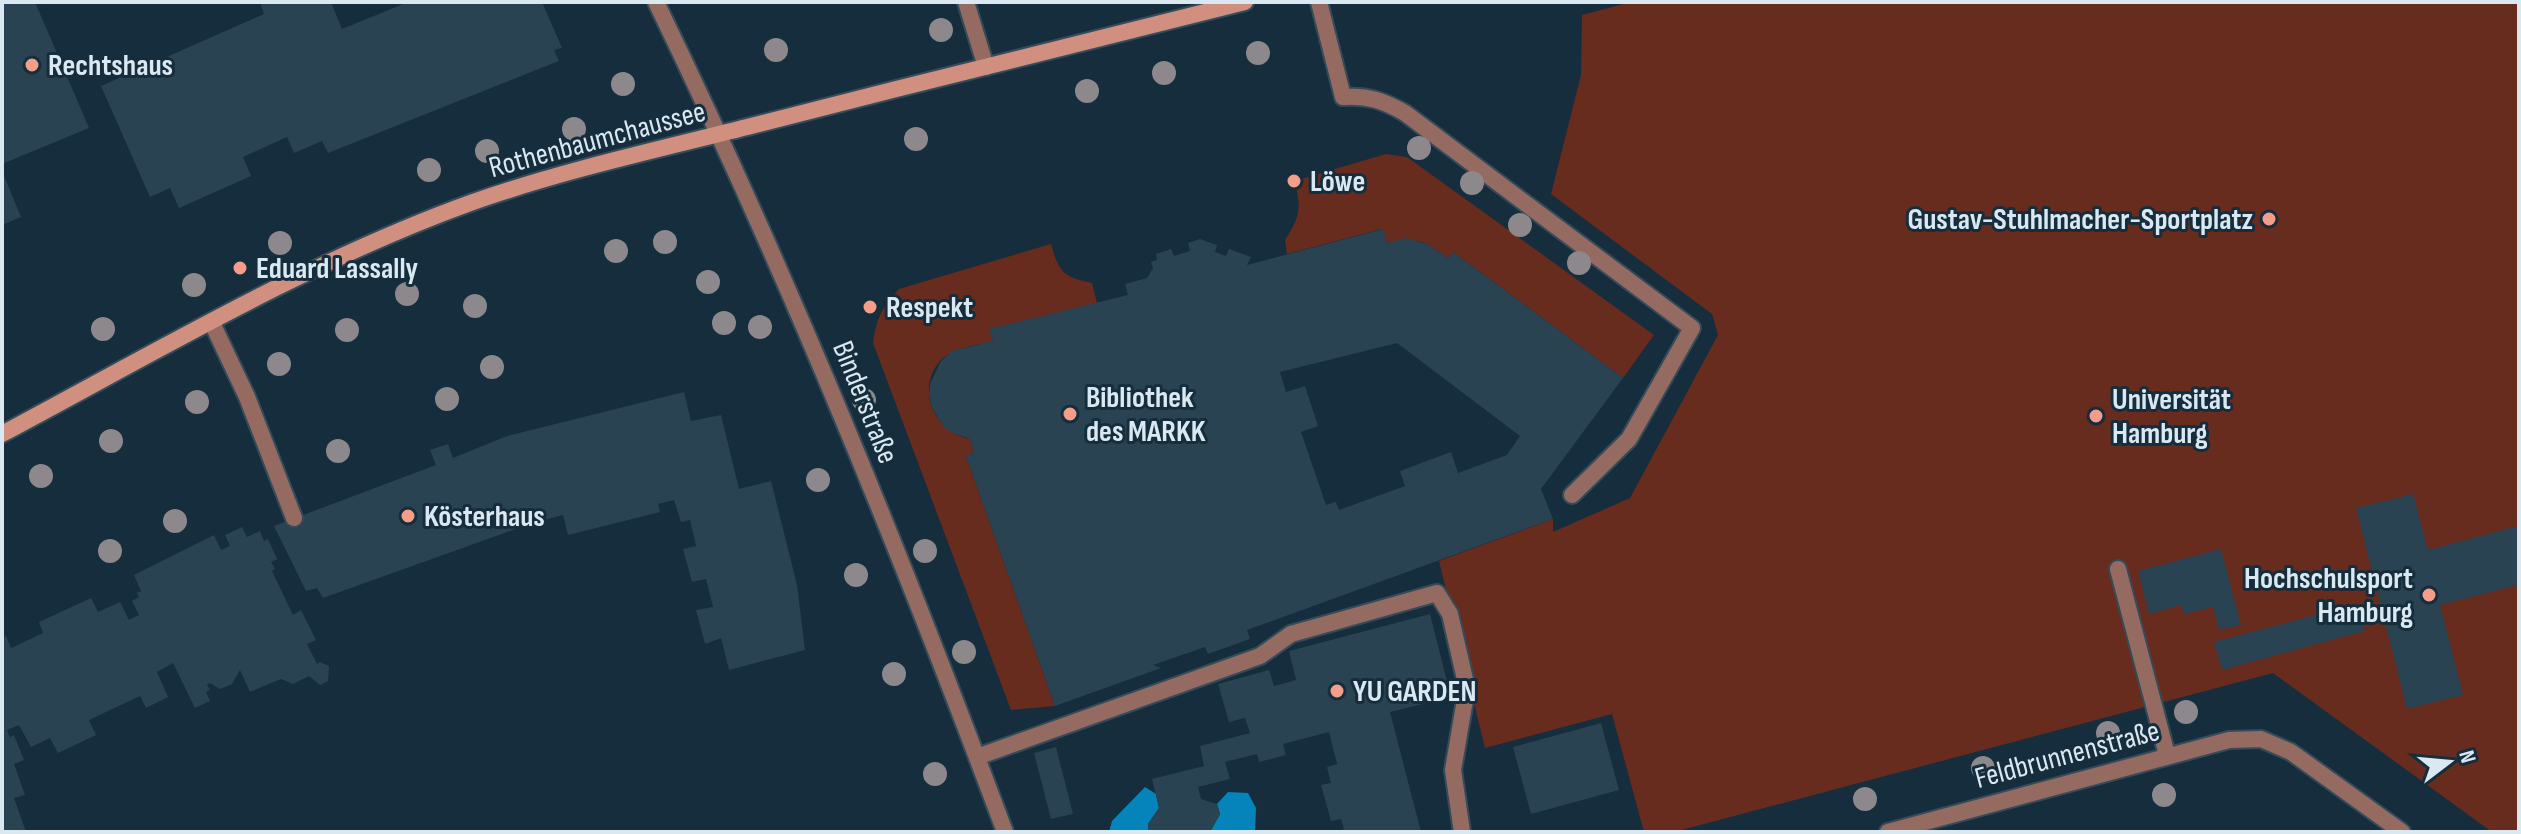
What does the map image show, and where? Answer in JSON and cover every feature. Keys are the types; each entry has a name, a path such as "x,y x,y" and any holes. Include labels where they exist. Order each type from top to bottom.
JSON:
{"main road":[{"name":"Rothenbaumchaussee","path":"2,434 212,323 381,239 475,202 719,134 1245,2"}],"street":[{"name":"Binderstraße","path":"656,2 812,341 1005,832"},
{"path":"966,2 986,67"},
{"path":"1319,2 1343,97 1363,95 1405,113 1692,328 1629,439 1572,495"},
{"path":"212,323 247,397 294,518"},
{"path":"2118,569 2167,755"},
{"path":"977,757 1260,656 1291,634 1437,593 1450,614 1467,688 1453,770 1462,832"},
{"name":"Feldbrunnenstraße","path":"1888,832 2167,755 2229,740 2261,739 2291,752 2402,832"}],"shaded area":[{"name":"Universität Hamburg","path":"1631,2 2519,2 2519,832 2492,832 2273,673 1674,832 1644,832 1612,714 1485,748 1439,561 1553,519 1553,532 1630,498 1718,335 1712,314 1551,194 1581,75 1582,15"},
{"path":"1386,154 1407,157 1654,335 1623,378 1453,252 1448,258 1419,242 1405,240 1387,243 1382,229 1287,254 1285,240 1298,212 1294,181"},
{"path":"1051,244 1064,272 1092,283 1097,303 990,329 993,341 945,356 933,372 929,384 932,408 939,419 947,428 970,439 974,453 966,456 1055,706 1011,710 873,343 881,313 899,289"}],"water":[{"path":"1145,787 1156,794 1159,808 1148,824 1149,832 1109,832 1112,821"},
{"path":"1228,792 1248,793 1256,808 1255,832 1210,832 1220,814 1217,804"}],"building":[{"name":"Rechtshaus","path":"2,2 35,2 89,128 2,164"},
{"path":"260,2 331,2 342,29 408,2 542,2 562,48 554,50 559,61 328,153 322,141 294,153 287,137 243,157 251,176 179,208 170,188 150,197 101,86 264,14"},
{"path":"2,171 21,217 2,225"},
{"path":"1383,229 1387,243 1407,238 1429,245 1448,258 1453,252 1623,378 1541,489 1553,519 1247,630 1250,639 1208,654 1205,647 1153,665 1161,668 1055,706 966,456 974,453 970,439 944,427 932,408 930,384 941,361 952,351 993,341 989,329 1128,295 1125,284 1147,278 1153,268 1151,262 1157,260 1156,254 1171,249 1174,256 1190,251 1188,243 1200,239 1217,245 1215,252 1226,256 1229,249 1251,257 1247,265","holes":["1397,343 1520,436 1507,455 1458,473 1451,452 1400,471 1405,486 1339,510 1336,502 1326,505 1301,432 1318,426 1305,386 1286,392 1280,372"]},
{"path":"684,392 691,421 721,415 739,489 771,481 797,585 805,650 729,670 721,638 705,644 696,610 713,607 706,579 692,582 683,549 696,546 690,520 681,522 674,500 658,504 660,512 568,535 563,515 529,524 525,509 516,514 521,527 323,598 317,588 306,591 274,526 436,465 430,450 448,444 453,458 507,436"},
{"name":"Hochschulsport Hamburg","path":"2413,494 2428,550 2519,526 2519,585 2440,605 2463,695 2407,709 2356,508"},
{"path":"242,527 247,537 260,531 264,541 268,539 277,559 271,562 275,569 272,571 293,615 301,610 316,640 307,644 317,664 320,662 329,666 328,681 320,685 309,676 293,684 281,679 250,692 240,670 232,684 220,689 210,683 207,685 210,701 195,708 173,663 157,672 168,697 146,708 140,696 89,720 96,735 58,753 50,738 31,747 19,725 7,730 10,737 14,735 24,760 14,764 25,795 14,798 26,832 2,832 2,638 6,636 11,648 43,633 39,622 91,598 98,612 120,602 129,620 139,615 132,601 139,597 137,593 141,591 134,575 214,535 221,550 230,546 225,535"},
{"path":"2221,549 2241,625 2219,630 2213,607 2184,614 2181,605 2149,614 2138,571"},
{"path":"2358,604 2365,631 2222,670 2214,642"},
{"path":"1430,614 1451,697 1390,712 1421,832 1337,832 1344,829 1341,819 1331,821 1321,785 1331,783 1327,767 1337,764 1329,732 1283,744 1286,755 1259,762 1257,754 1225,762 1230,779 1198,787 1201,799 1217,804 1220,814 1210,832 1149,832 1148,824 1159,808 1152,779 1204,766 1200,746 1250,733 1245,718 1229,722 1218,684 1269,670 1274,686 1296,680 1289,651"},
{"path":"1601,723 1619,790 1531,814 1513,747"},
{"path":"1056,747 1073,814 1051,819 1034,753"}],"place":[{"name":"Rechtshaus","path":"32,65"},
{"name":"Löwe","path":"1294,181"},
{"name":"Gustav-Stuhlmacher-Sportplatz","path":"2269,219"},
{"name":"Eduard Lassally","path":"240,268"},
{"name":"Respekt","path":"870,307"},
{"name":"Bibliothek des MARKK","path":"1070,414"},
{"name":"Universität Hamburg","path":"2096,416"},
{"name":"Kösterhaus","path":"408,516"},
{"name":"Hochschulsport Hamburg","path":"2429,595"},
{"name":"YU GARDEN","path":"1337,691"}]}
